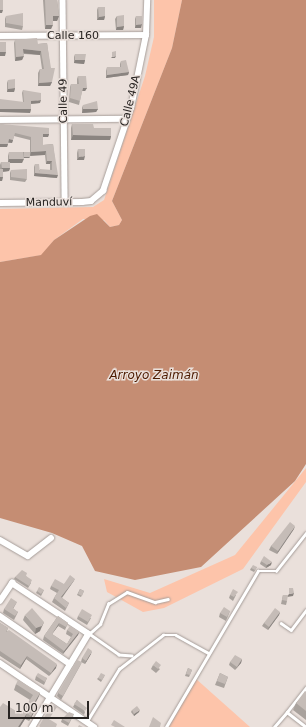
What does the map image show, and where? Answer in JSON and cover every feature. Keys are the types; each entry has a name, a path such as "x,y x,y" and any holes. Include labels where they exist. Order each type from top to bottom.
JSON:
{"street":[{"name":"Calle 49","path":"63,0 65,202"},
{"name":"Calle 49A","path":"97,198 103,191 127,119 146,36 147,0"},
{"name":"Calle 160","path":"0,36 146,36"},
{"path":"0,120 127,119"},
{"name":"Manduví","path":"0,204 65,202 97,198"},
{"path":"0,540 28,556 51,538"},
{"path":"0,601 12,583 89,634 33,727"},
{"path":"0,616 70,664"},
{"path":"0,663 94,727"}],"lane":[{"path":"166,727 208,653 258,571 276,571 306,533"},
{"path":"132,656 119,655 89,634 100,624 108,604 127,592 155,602 168,599"},
{"path":"281,623 291,630 306,610"},
{"path":"87,722 98,698 132,656 169,633 208,653"},
{"path":"274,727 306,688"},
{"path":"287,712 306,727"}],"shaded area":[{"path":"154,0 182,0 172,48 112,201 122,220 119,225 110,227 104,220 83,219 54,240 42,255 0,262 0,209 93,207 104,200 145,76 154,37"},
{"path":"306,468 306,482 243,569 164,608 143,612 107,592 104,579 150,593 235,555"},
{"path":"195,678 250,727 169,727"}],"water":[{"name":"Arroyo Zaimán","path":"182,0 306,0 306,464 295,481 201,567 135,580 95,571 82,546 52,533 0,518 0,262 41,255 54,240 90,216 97,214 110,227 119,225 122,220 112,201 172,48"}],"building":[{"path":"0,0 3,0 3,10 0,10"},
{"path":"45,0 57,0 59,16 53,16 53,25 46,25"},
{"path":"98,7 105,7 105,16 99,17"},
{"path":"23,13 23,26 6,23 6,16"},
{"path":"124,15 124,26 117,27 117,16"},
{"path":"136,16 142,16 142,24 136,25"},
{"path":"37,38 38,44 47,43 51,68 55,68 52,82 39,83 40,69 44,69 41,51 23,49 24,56 16,57 15,40"},
{"path":"0,42 6,42 6,52 0,52"},
{"path":"116,51 116,56 112,57 112,52"},
{"path":"75,54 86,54 85,60 75,60"},
{"path":"126,60 129,72 107,75 107,67 121,67 121,61"},
{"path":"78,76 86,76 87,88 83,88 80,101 70,98 71,84 79,84"},
{"path":"15,79 15,88 8,89 8,80"},
{"path":"23,90 41,93 41,100 31,101 31,109 0,109 0,99 24,102"},
{"path":"97,101 98,109 83,109 83,105"},
{"path":"0,124 49,128 49,134 43,134 43,145 53,144 58,175 35,173 35,164 39,164 40,173 40,169 52,170 52,161 47,161 46,151 31,152 31,137 15,133 13,140 9,139 8,144 0,144"},
{"path":"72,124 93,124 94,128 111,128 111,136 73,135"},
{"path":"78,149 85,149 85,156 79,157"},
{"path":"9,152 23,152 24,159 9,159"},
{"path":"24,152 30,152 30,157 24,157"},
{"path":"1,162 10,162 10,168 2,168"},
{"path":"0,169 3,169 3,177 0,177"},
{"path":"27,169 27,179 11,177 11,170"},
{"path":"290,522 295,526 278,551 271,546"},
{"path":"264,556 272,562 267,565 261,561"},
{"path":"253,565 257,567 255,570 251,568"},
{"path":"22,570 27,573 26,576 32,580 29,586 15,577"},
{"path":"70,575 75,579 61,597 69,603 66,608 54,598 59,590 51,586 55,579 64,584"},
{"path":"39,587 44,590 41,594 37,591"},
{"path":"289,588 293,588 294,593 289,594"},
{"path":"80,589 84,591 82,596 78,594"},
{"path":"233,589 238,592 234,597 230,595"},
{"path":"283,595 288,595 287,601 282,600"},
{"path":"11,598 17,602 13,608 18,612 15,616 4,609"},
{"path":"224,607 230,611 227,617 220,613"},
{"path":"32,608 44,622 42,626 36,628 25,615"},
{"path":"275,608 280,612 269,627 264,623"},
{"path":"82,609 92,615 88,622 78,616"},
{"path":"58,616 68,623 66,627 59,623 52,634 67,644 73,634 67,630 70,626 79,632 64,651 44,636"},
{"path":"0,623 8,628 6,632 9,630 57,664 51,673 27,656 21,665 0,651"},
{"path":"88,648 92,651 86,661 82,658"},
{"path":"235,655 242,659 237,667 230,662"},
{"path":"77,660 82,662 63,696 58,693"},
{"path":"156,661 161,665 158,669 153,665"},
{"path":"188,668 192,670 190,675 186,674"},
{"path":"38,673 47,678 45,682 36,676"},
{"path":"101,673 105,675 102,680 98,678"},
{"path":"220,673 228,677 225,684 217,681"},
{"path":"18,680 40,693 34,703 37,705 31,716 27,713 18,727 0,727 0,707 3,703 21,714 33,695 16,684"},
{"path":"305,691 306,692 306,711 296,703"},
{"path":"77,700 87,708 85,711 74,704"},
{"path":"52,704 57,707 49,719 57,724 56,727 40,727 39,726"},
{"path":"137,706 140,710 134,714 132,710"},
{"path":"69,712 74,714 69,723 62,719"},
{"path":"153,717 161,723 160,727 149,727"},
{"path":"114,720 125,727 115,727 111,725"}]}
